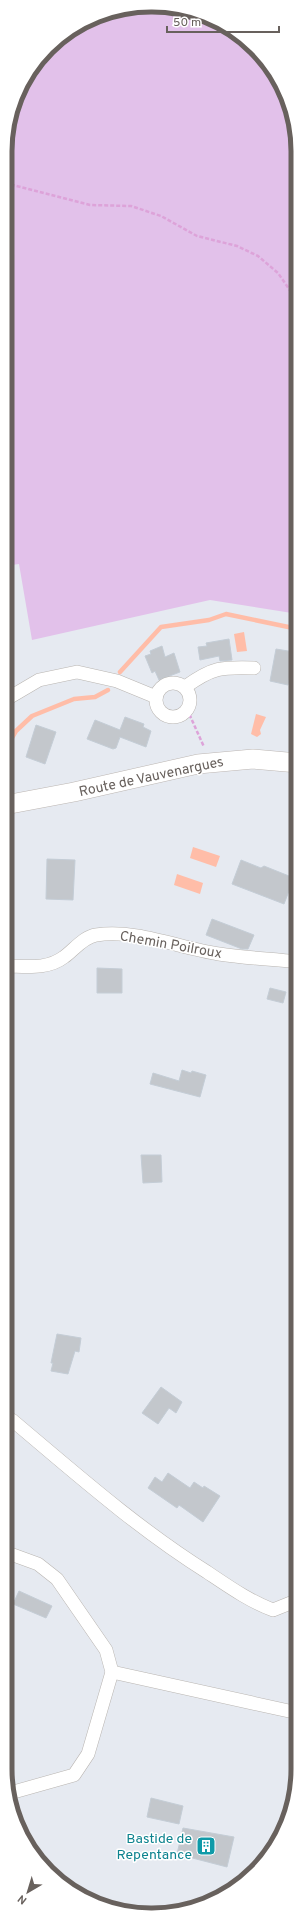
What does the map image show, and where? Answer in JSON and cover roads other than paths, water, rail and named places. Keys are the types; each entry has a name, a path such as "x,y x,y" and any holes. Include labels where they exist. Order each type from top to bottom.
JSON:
{"main road":[{"name":"Route de Vauvenargues","path":"12,804 208,763 253,759 291,762"}],"street":[{"path":"185,687 199,677 216,669 254,668"},
{"path":"12,696 39,680 77,672 117,681 156,697"},
{"path":"171,683 185,687 191,698 187,709 183,714 175,717 168,715 158,707 156,697 159,690 171,683"},
{"name":"Chemin Poilroux","path":"12,966 44,967 63,958 80,943 94,935 113,933 141,937 218,954 291,961"},
{"path":"12,1420 86,1483 169,1548 255,1603 273,1610 291,1603"},
{"path":"12,1555 38,1564 57,1579 106,1650 112,1672 88,1754 74,1775 14,1791"},
{"path":"112,1672 291,1711"}],"waterway":[{"path":"120,672 161,627 209,620 226,614 291,628"},
{"path":"12,738 16,731 32,716 74,699 95,697 108,690"}],"place":[{"name":"Bastide de Repentance","path":"206,1846"}]}
